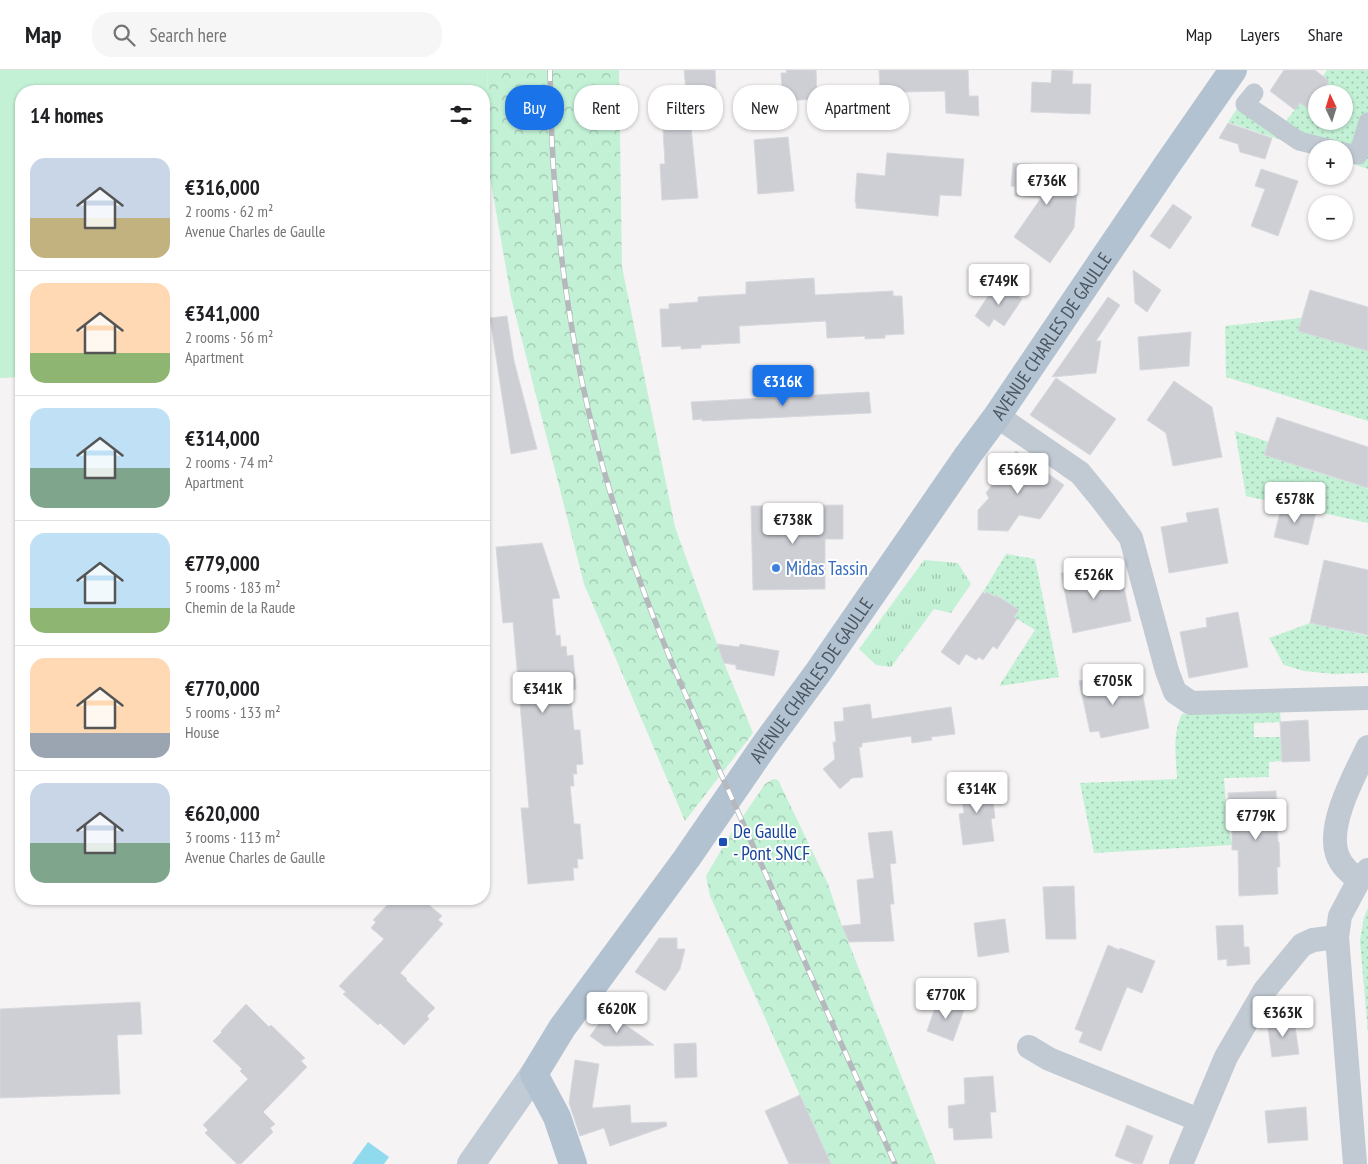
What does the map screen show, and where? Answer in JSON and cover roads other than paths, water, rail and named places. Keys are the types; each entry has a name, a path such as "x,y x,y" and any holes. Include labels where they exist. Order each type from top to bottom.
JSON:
{"main road":[{"name":"AVENUE CHARLES DE GAULLE","path":"471,1164 534,1074 562,1028 687,858 819,671 956,471 997,416 1167,165 1234,70"},
{"path":"534,1074 557,1117 573,1164"}],"street":[{"path":"1254,93 1246,104 1299,141 1308,143"},
{"path":"1353,154 1358,155 1368,122"},
{"path":"997,416 1080,473 1131,538 1175,692 1191,703 1368,698"},
{"path":"1355,1164 1337,937 1340,916 1364,875 1344,867 1337,854 1335,841 1336,824 1340,810 1368,747"},
{"path":"1181,1164 1226,1057 1265,990 1302,945 1313,940 1337,937"},
{"path":"1029,1047 1050,1059 1199,1120"}],"water":[{"path":"368,1142 389,1157 384,1164 352,1164"}],"railway":[{"path":"550,70 554,177 565,284 584,390 596,443 618,519 643,589 680,682 895,1164"}],"place":[{"name":"Midas Tassin","path":"776,568"},
{"name":"De Gaulle - Pont SNCF","path":"723,842"}]}
